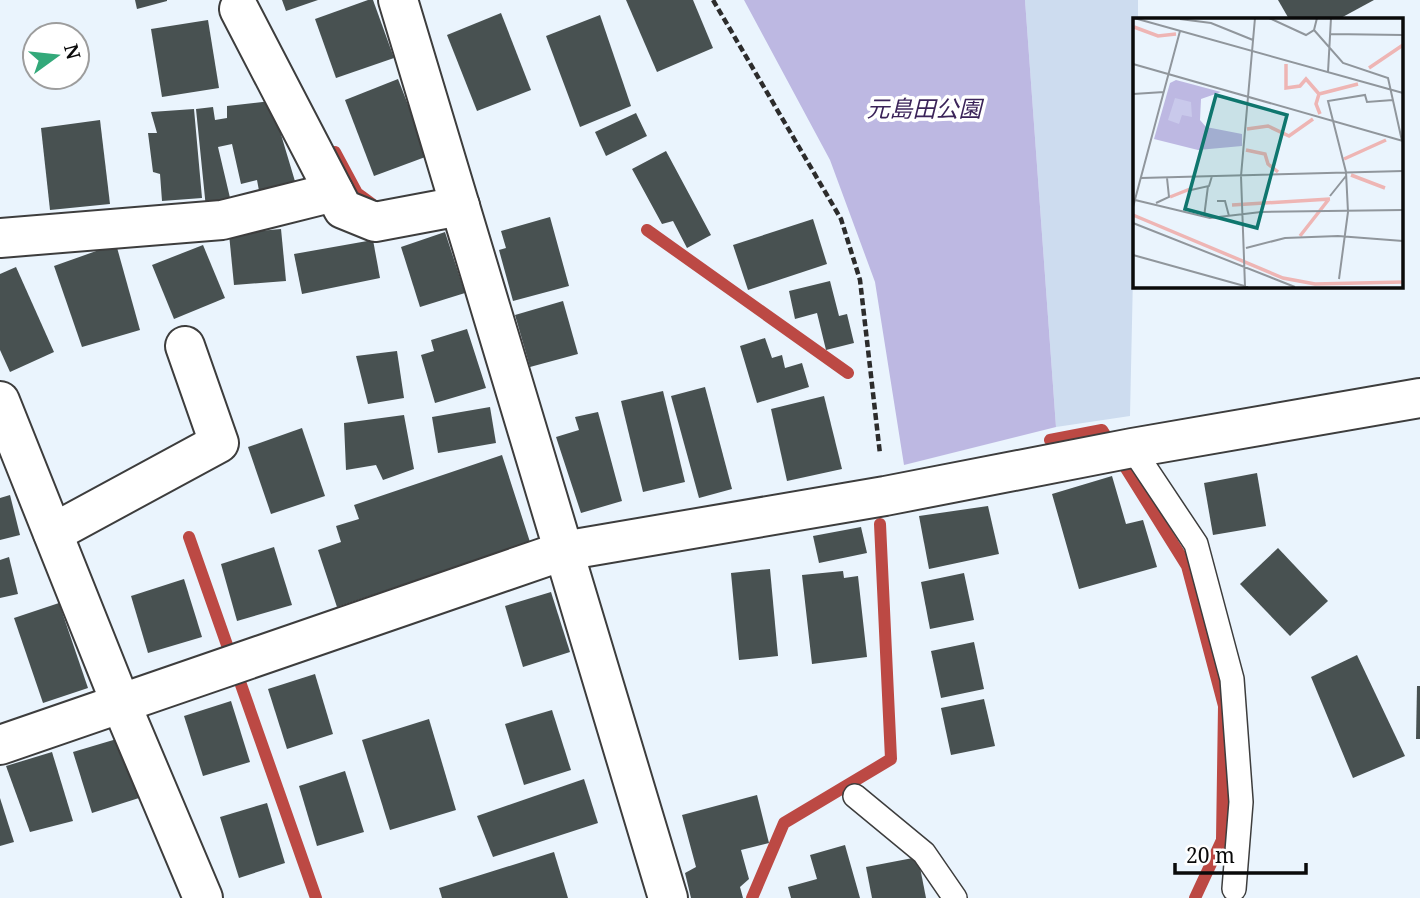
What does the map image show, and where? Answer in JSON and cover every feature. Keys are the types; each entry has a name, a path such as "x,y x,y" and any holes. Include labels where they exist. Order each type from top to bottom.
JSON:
{"street":[{"path":"398,0 668,898"},
{"path":"239,9 343,209 375,222 460,206"},
{"path":"0,239 222,220 334,192"},
{"path":"53,533 219,443 185,346"},
{"path":"0,745 563,551 885,496 1420,398"},
{"path":"0,401 121,704 203,898"}],"lane":[{"path":"1132,449 1196,544 1232,678 1241,802 1234,889"},
{"path":"855,796 924,853 955,898"}],"path":[{"path":"713,0 841,219 860,280 885,496"}],"shaded area":[{"path":"1025,0 1138,0 1138,18 1133,18 1130,416 1056,427"}],"green space":[{"name":"元島田公園","path":"744,0 1025,0 1056,427 904,465 875,282 830,160"}],"building":[{"path":"135,0 167,0 167,1 137,9"},
{"path":"282,0 318,0 286,11"},
{"path":"373,0 394,58 336,78 315,19"},
{"path":"626,0 693,0 713,48 657,72"},
{"path":"1278,0 1374,0 1341,18 1288,18"},
{"path":"501,13 531,90 477,111 447,35"},
{"path":"600,15 631,106 580,127 546,36"},
{"path":"208,20 219,88 162,97 151,29"},
{"path":"398,79 428,156 374,176 345,100"},
{"path":"271,101 297,188 260,196 257,180 241,184 232,144 218,147 231,202 206,208 196,109 213,107 215,120 227,118 227,106"},
{"path":"194,109 202,198 162,201 160,174 153,172 148,133 157,133 151,112"},
{"path":"636,113 647,136 606,156 595,132"},
{"path":"100,120 110,204 50,210 41,128"},
{"path":"666,151 711,235 687,248 673,221 662,224 632,169"},
{"path":"550,217 569,286 513,301 499,250 506,248 501,231"},
{"path":"813,219 827,264 748,290 733,245"},
{"path":"281,229 286,281 234,285 229,234"},
{"path":"445,232 465,293 420,307 401,247"},
{"path":"373,240 380,278 302,294 294,254"},
{"path":"116,244 140,330 82,347 54,266"},
{"path":"203,245 225,298 174,319 152,265"},
{"path":"16,267 54,352 10,372 0,350 0,274"},
{"path":"830,281 839,316 847,314 854,343 826,350 817,313 795,319 789,291"},
{"path":"563,301 578,354 530,367 515,315"},
{"path":"467,329 486,388 435,403 421,355 434,351 431,340"},
{"path":"765,338 772,358 782,355 785,368 802,363 809,387 757,403 740,346"},
{"path":"397,351 404,398 368,404 356,356"},
{"path":"705,387 732,489 699,498 671,396"},
{"path":"663,391 685,482 643,492 621,401"},
{"path":"824,396 842,469 787,481 771,409"},
{"path":"490,407 496,443 438,453 432,417"},
{"path":"598,412 622,501 581,513 556,437 579,430 575,417"},
{"path":"404,415 414,469 383,480 376,465 346,470 344,423"},
{"path":"302,428 325,496 271,514 248,447"},
{"path":"502,455 530,542 337,607 318,550 341,542 336,526 359,519 354,505"},
{"path":"1257,473 1266,526 1213,535 1204,483"},
{"path":"1112,476 1126,524 1143,520 1157,567 1079,589 1052,494"},
{"path":"10,495 20,535 0,540 0,498"},
{"path":"988,506 999,554 929,569 919,516"},
{"path":"861,527 867,553 819,563 813,536"},
{"path":"274,547 292,605 237,621 221,564"},
{"path":"1278,548 1328,601 1290,636 1240,584"},
{"path":"9,557 18,594 0,598 0,560"},
{"path":"770,569 778,656 739,660 731,573"},
{"path":"843,571 844,578 858,576 867,657 812,664 802,575"},
{"path":"964,573 974,620 930,629 921,582"},
{"path":"184,579 202,637 148,653 131,596"},
{"path":"551,592 570,652 523,667 505,606"},
{"path":"59,603 88,688 43,703 14,618"},
{"path":"974,642 984,689 941,698 931,651"},
{"path":"1357,655 1405,756 1353,778 1311,677"},
{"path":"315,674 333,734 287,749 268,689"},
{"path":"1417,686 1420,686 1420,739 1416,739"},
{"path":"984,699 995,746 951,755 941,708"},
{"path":"231,701 250,762 203,776 184,716"},
{"path":"552,710 571,770 524,785 505,724"},
{"path":"429,719 456,810 390,830 362,740"},
{"path":"120,738 139,798 92,813 73,752"},
{"path":"52,752 73,821 30,832 6,766"},
{"path":"345,771 364,832 317,846 299,786"},
{"path":"584,779 598,823 493,857 477,816"},
{"path":"757,795 769,843 741,850 749,879 740,887 743,898 691,898 685,873 696,867 682,815"},
{"path":"0,798 14,842 0,846"},
{"path":"267,803 285,863 239,878 220,817"},
{"path":"845,845 860,898 791,898 788,887 817,879 810,855"},
{"path":"554,852 568,898 442,898 439,888"},
{"path":"918,857 926,898 872,898 866,867"}],"waterway":[{"path":"335,152 357,193 372,204"},
{"path":"647,230 848,373"},
{"path":"1050,440 1102,430 1187,566 1224,706 1222,840 1195,898"},
{"path":"752,898 784,823 891,759 880,524"},
{"path":"189,537 316,898"}]}
